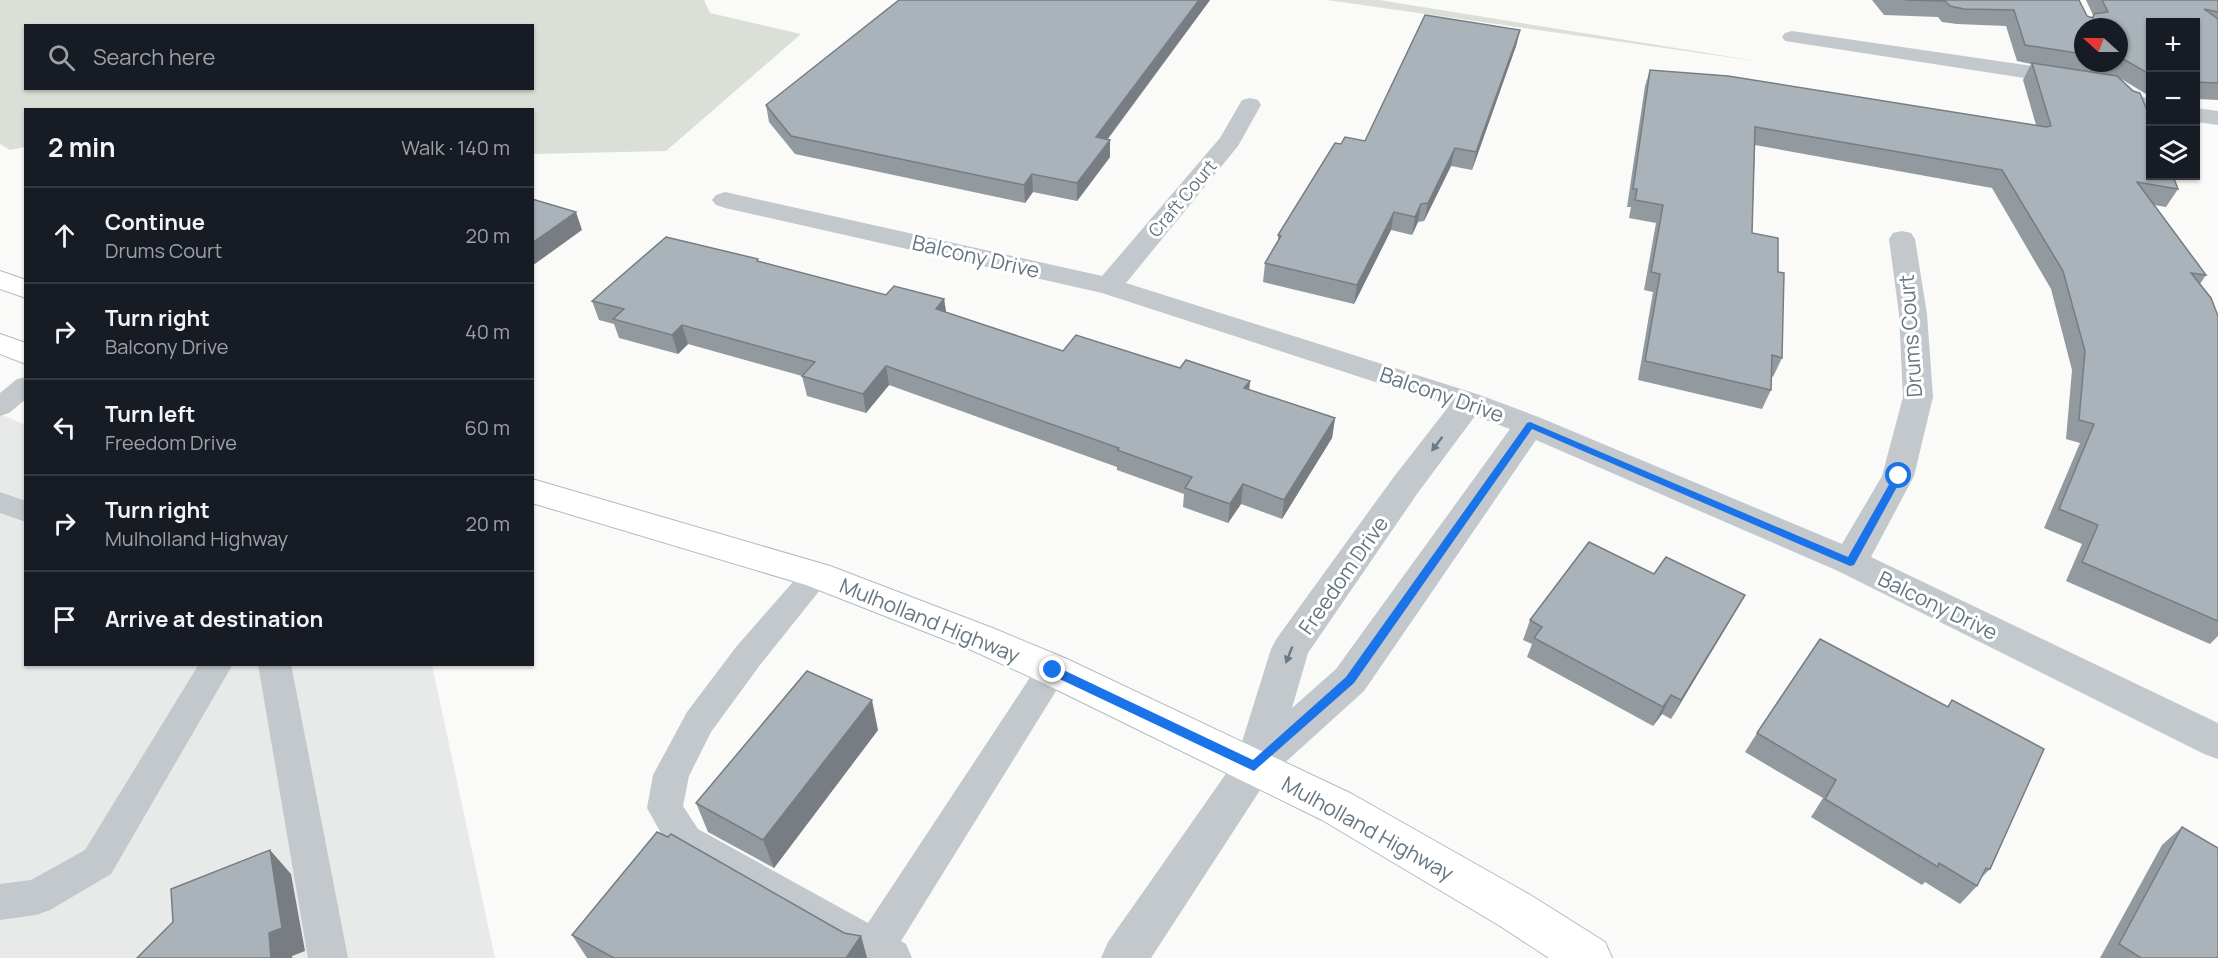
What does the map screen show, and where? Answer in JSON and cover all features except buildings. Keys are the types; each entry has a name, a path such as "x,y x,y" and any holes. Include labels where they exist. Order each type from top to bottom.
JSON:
{"main road":[{"path":"0,279 24,289"},
{"path":"0,343 24,354"},
{"name":"Mulholland Highway","path":"534,492 817,575 982,639 1053,670 1337,807 1516,911 1589,958"}],"street":[{"path":"1792,37 2115,85"},
{"path":"2108,72 2115,85 2132,102 2146,105"},
{"name":"Craft Court","path":"1109,286 1230,141 1250,105"},
{"path":"2200,116 2218,118"},
{"name":"Balcony Drive","path":"725,200 1109,286 1431,388 1530,425 1850,562 2218,742"},
{"name":"Drums Court","path":"1850,562 1899,476 1918,397 1913,314 1902,239"},
{"name":"Freedom Drive","path":"1254,766 1290,649 1405,486 1469,402"},
{"name":"Freedom Drive","path":"1124,958 1254,766 1350,680 1530,425"}],"lane":[{"path":"0,407 24,387"},
{"path":"0,502 24,511"},
{"path":"817,575 748,656 699,722 671,775 665,808 685,841 883,953 1053,670"},
{"path":"0,902 36,897 98,862 216,666"},
{"path":"274,666 328,958"}],"shaded area":[{"path":"0,0 704,0 710,13 801,34 666,151 534,154 534,108 24,108 24,147 10,150 0,144"},
{"path":"1327,0 1379,0 1763,62"},
{"path":"0,414 24,425 24,666 432,666 495,958 0,958"}],"route":[{"path":"1053,670 1254,766 1350,680 1530,425 1850,562 1899,476"}]}
